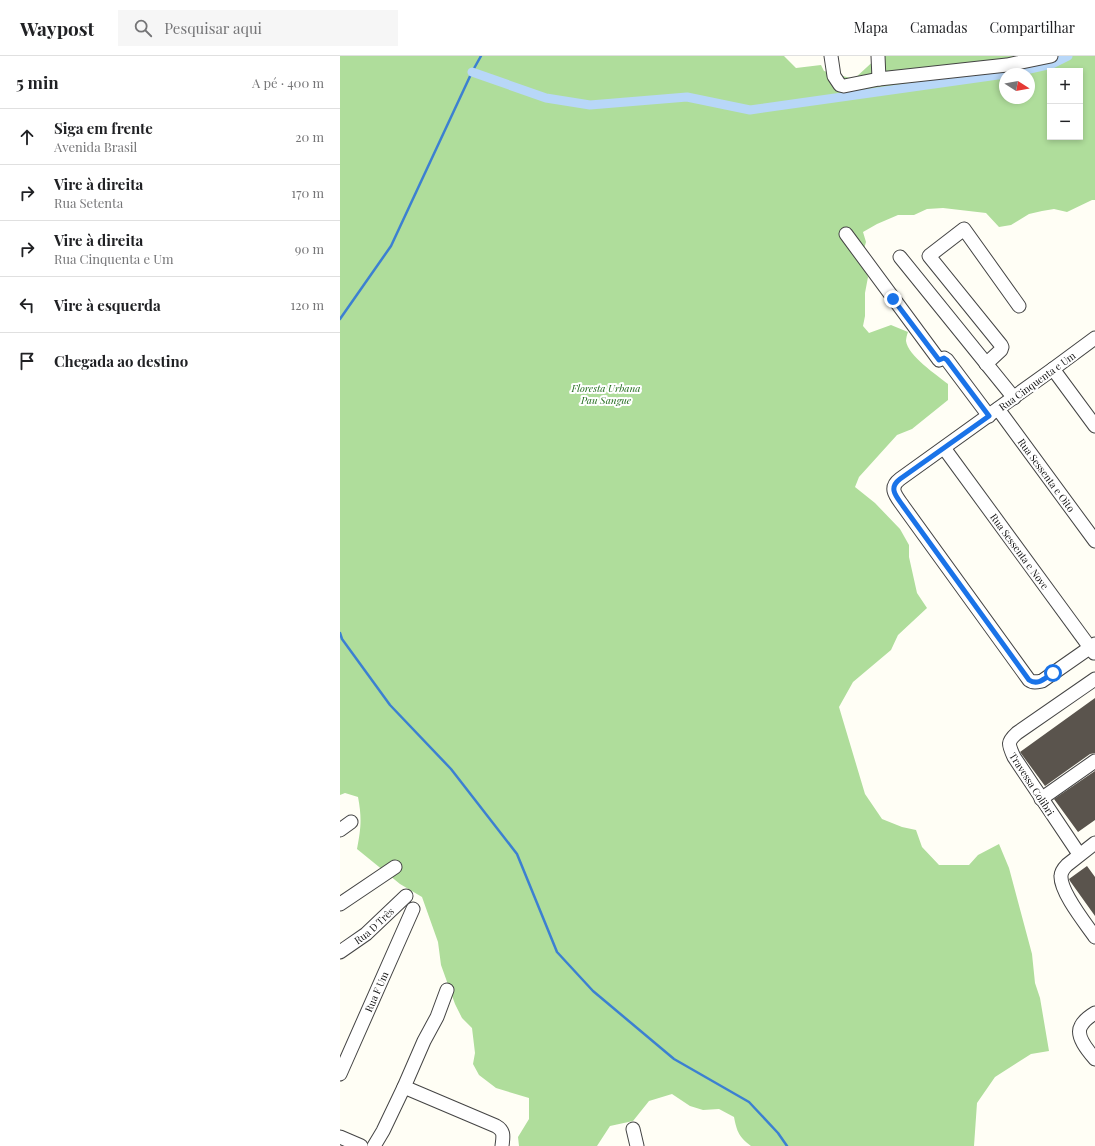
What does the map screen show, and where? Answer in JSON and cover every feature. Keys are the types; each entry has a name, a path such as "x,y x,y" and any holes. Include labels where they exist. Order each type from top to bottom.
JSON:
{"street":[{"path":"832,56 834,76 838,82 844,86 879,79 1007,65 1051,56"},
{"path":"878,56 879,79"},
{"path":"986,364 1001,350 1001,345 929,256 964,229 1019,306"},
{"name":"Rua Sessenta e Oito","path":"846,234 939,360 944,358 947,360 993,413 1095,541"},
{"path":"900,257 1014,398"},
{"name":"Rua Cinquenta e Um","path":"1093,649 1042,681 1032,682 1029,680 897,496 894,491 894,486 900,479 1095,338"},
{"path":"1053,369 1095,426"},
{"name":"Rua Sessenta e Nove","path":"944,448 1093,649"},
{"name":"Travessa Colibri","path":"1079,854 1014,757 1009,747 1009,743 1011,738 1017,733 1093,684"},
{"path":"1041,799 1095,761"},
{"path":"340,830 351,822"},
{"path":"1093,931 1070,901 1061,876 1063,870 1079,854 1095,843"},
{"path":"340,904 395,867"},
{"name":"Rua D Três","path":"340,952 366,934 406,896"},
{"name":"Rua F Um","path":"340,1074 414,909"},
{"path":"379,1145 424,1041 437,1017 447,990"},
{"path":"1091,1016 1081,1025 1079,1031 1081,1039 1095,1059"},
{"path":"404,1087 500,1128 503,1133 502,1146"},
{"path":"633,1129 637,1146"},
{"path":"340,1137 361,1146"}],"green space":[{"name":"Floresta Urbana Pau Sangue","path":"340,56 784,56 796,68 821,65 824,71 854,79 879,56 1095,56 1095,200 1067,212 1054,209 1029,214 1011,225 999,227 986,213 943,208 927,209 914,215 898,215 863,232 866,242 861,259 868,277 865,293 865,316 863,326 869,333 891,325 908,332 906,341 912,353 917,359 948,384 948,400 912,429 897,435 859,477 855,487 875,503 900,529 909,545 909,557 917,593 927,608 898,635 891,650 853,682 839,707 865,794 882,819 902,827 916,830 922,847 939,865 969,865 978,855 999,844 1009,868 1032,954 1035,983 1040,998 1049,1051 1031,1054 995,1077 977,1103 974,1146 751,1146 739,1134 734,1117 719,1109 703,1110 690,1106 672,1094 649,1101 633,1121 610,1126 597,1146 519,1146 518,1137 529,1119 529,1098 496,1088 479,1075 473,1064 475,1053 472,1028 462,1018 455,1004 441,965 438,942 422,897 400,884 357,849 360,823 358,797 345,793 340,795"}],"building":[{"path":"1095,698 1095,753 1090,754 1045,786 1020,752"},
{"path":"1095,771 1095,820 1078,832 1054,799"},
{"path":"1087,866 1095,877 1095,916 1069,879"}],"waterway":[{"path":"340,319 391,246 472,72 481,56"},
{"path":"1034,68 1052,64 1068,56"},
{"path":"472,72 546,98 590,105 687,97 750,110 999,75"},
{"path":"340,633 342,639 390,705 451,769 517,854 557,952 593,991 674,1059 749,1102 778,1133 787,1146"}],"route":[{"path":"893,299 939,360 946,358 989,416 896,482 894,491 903,506 1029,680 1032,682 1042,681 1053,673"}]}
